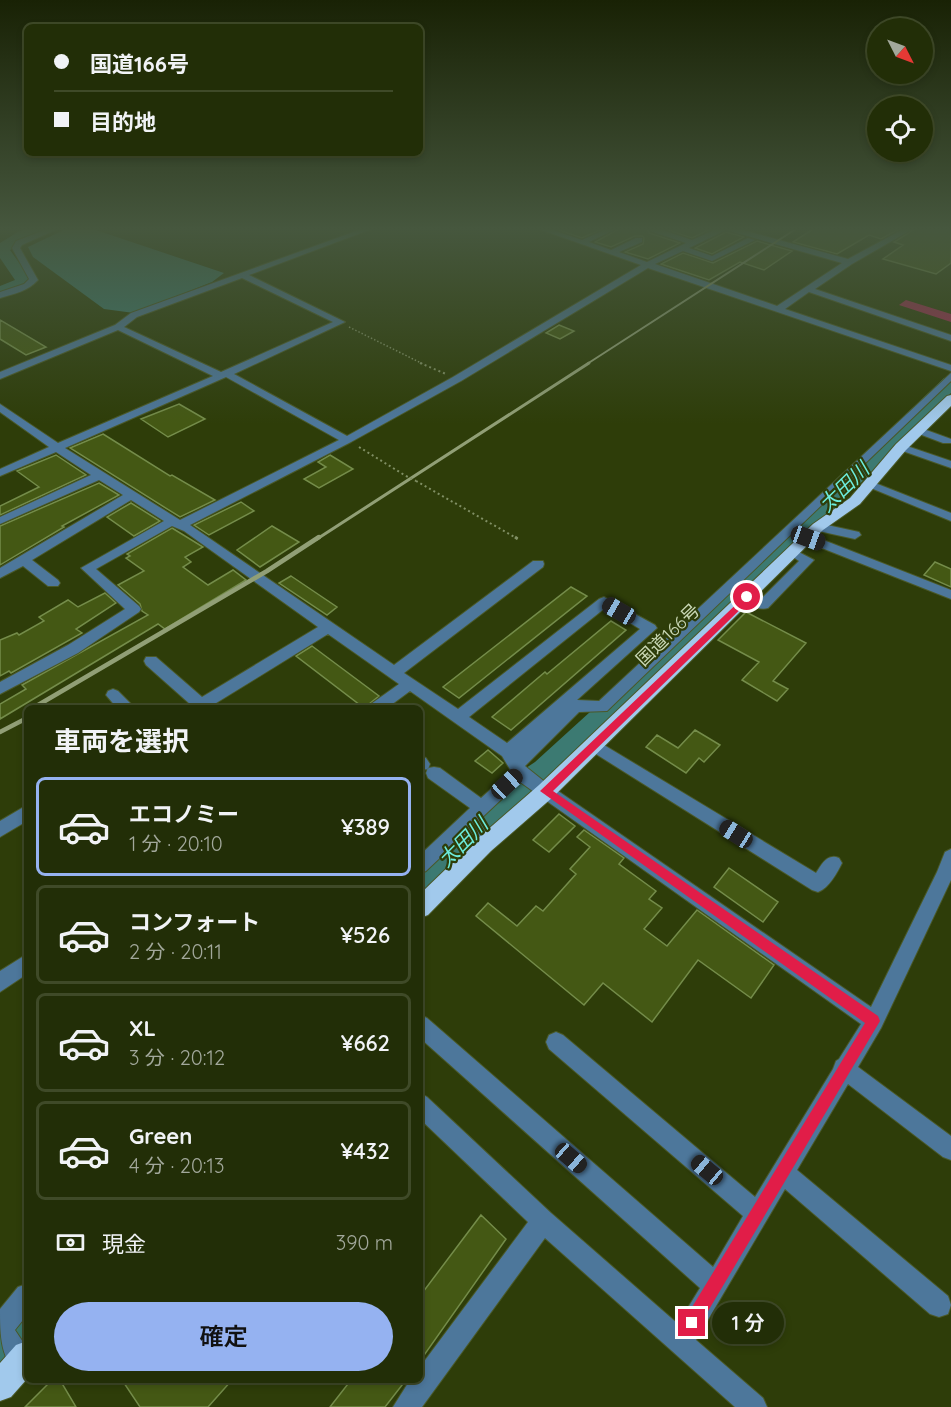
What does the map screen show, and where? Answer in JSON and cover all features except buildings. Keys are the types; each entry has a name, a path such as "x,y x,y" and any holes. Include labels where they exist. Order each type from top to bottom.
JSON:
{"highway":[{"name":"国道166号","path":"423,904 472,835 542,789 594,745 813,533 855,501 901,447 950,401"},
{"path":"0,1386 24,1359"}],"street":[{"path":"0,376 118,327 134,315 196,293"},
{"path":"277,293 340,322"},
{"path":"0,689 54,660 134,609 87,567 347,440 457,379 599,293"},
{"path":"734,293 951,368"},
{"path":"780,308 803,293"},
{"path":"819,293 951,338"},
{"path":"0,473 340,322"},
{"path":"118,327 225,375 347,440"},
{"path":"516,766 576,706 602,707 951,376"},
{"path":"0,407 57,448 177,523 411,683 459,717 542,789 873,1021"},
{"path":"918,430 947,441"},
{"path":"901,447 951,465"},
{"path":"931,458 936,453 951,458"},
{"path":"1,520 100,475"},
{"path":"870,484 951,517"},
{"path":"0,574 132,495"},
{"path":"813,533 855,535"},
{"path":"813,533 951,595"},
{"path":"747,597 764,605 808,560 793,553"},
{"path":"24,560 53,583"},
{"path":"395,672 538,564"},
{"path":"423,864 472,835 482,808 516,766 650,628 604,602 459,717"},
{"path":"201,705 328,627"},
{"path":"151,661 196,705"},
{"path":"380,705 411,683"},
{"path":"113,695 124,705"},
{"path":"594,745 818,884 833,863"},
{"path":"425,766 482,808"},
{"path":"0,830 24,814"},
{"path":"681,1342 873,1021 913,943 946,872 951,856"},
{"path":"0,983 24,965"},
{"path":"423,1028 715,1285"},
{"path":"556,1042 757,1213"},
{"path":"843,1068 951,1149"},
{"path":"423,1107 543,1221 754,1407"},
{"path":"782,1172 939,1305"},
{"path":"406,1407 543,1221"},
{"path":"24,1300 0,1329 24,1359"}],"path":[{"path":"340,322 397,353 457,379"},
{"path":"347,440 518,539"}],"shaded area":[{"path":"906,300 951,314 951,322 899,305"}],"water":[{"path":"82,293 185,293 134,313 104,309"}],"waterway":[{"name":"太田川","path":"423,882 510,795 546,771 678,648 951,382"},
{"name":"太田川","path":"0,1355 24,1327"}],"railway":[{"path":"587,364 697,293"},
{"path":"317,539 589,363"},
{"path":"38,705 267,571 319,537"},
{"path":"0,732 24,720"}],"route":[{"path":"692,1323 873,1021 546,791 747,597"}]}
